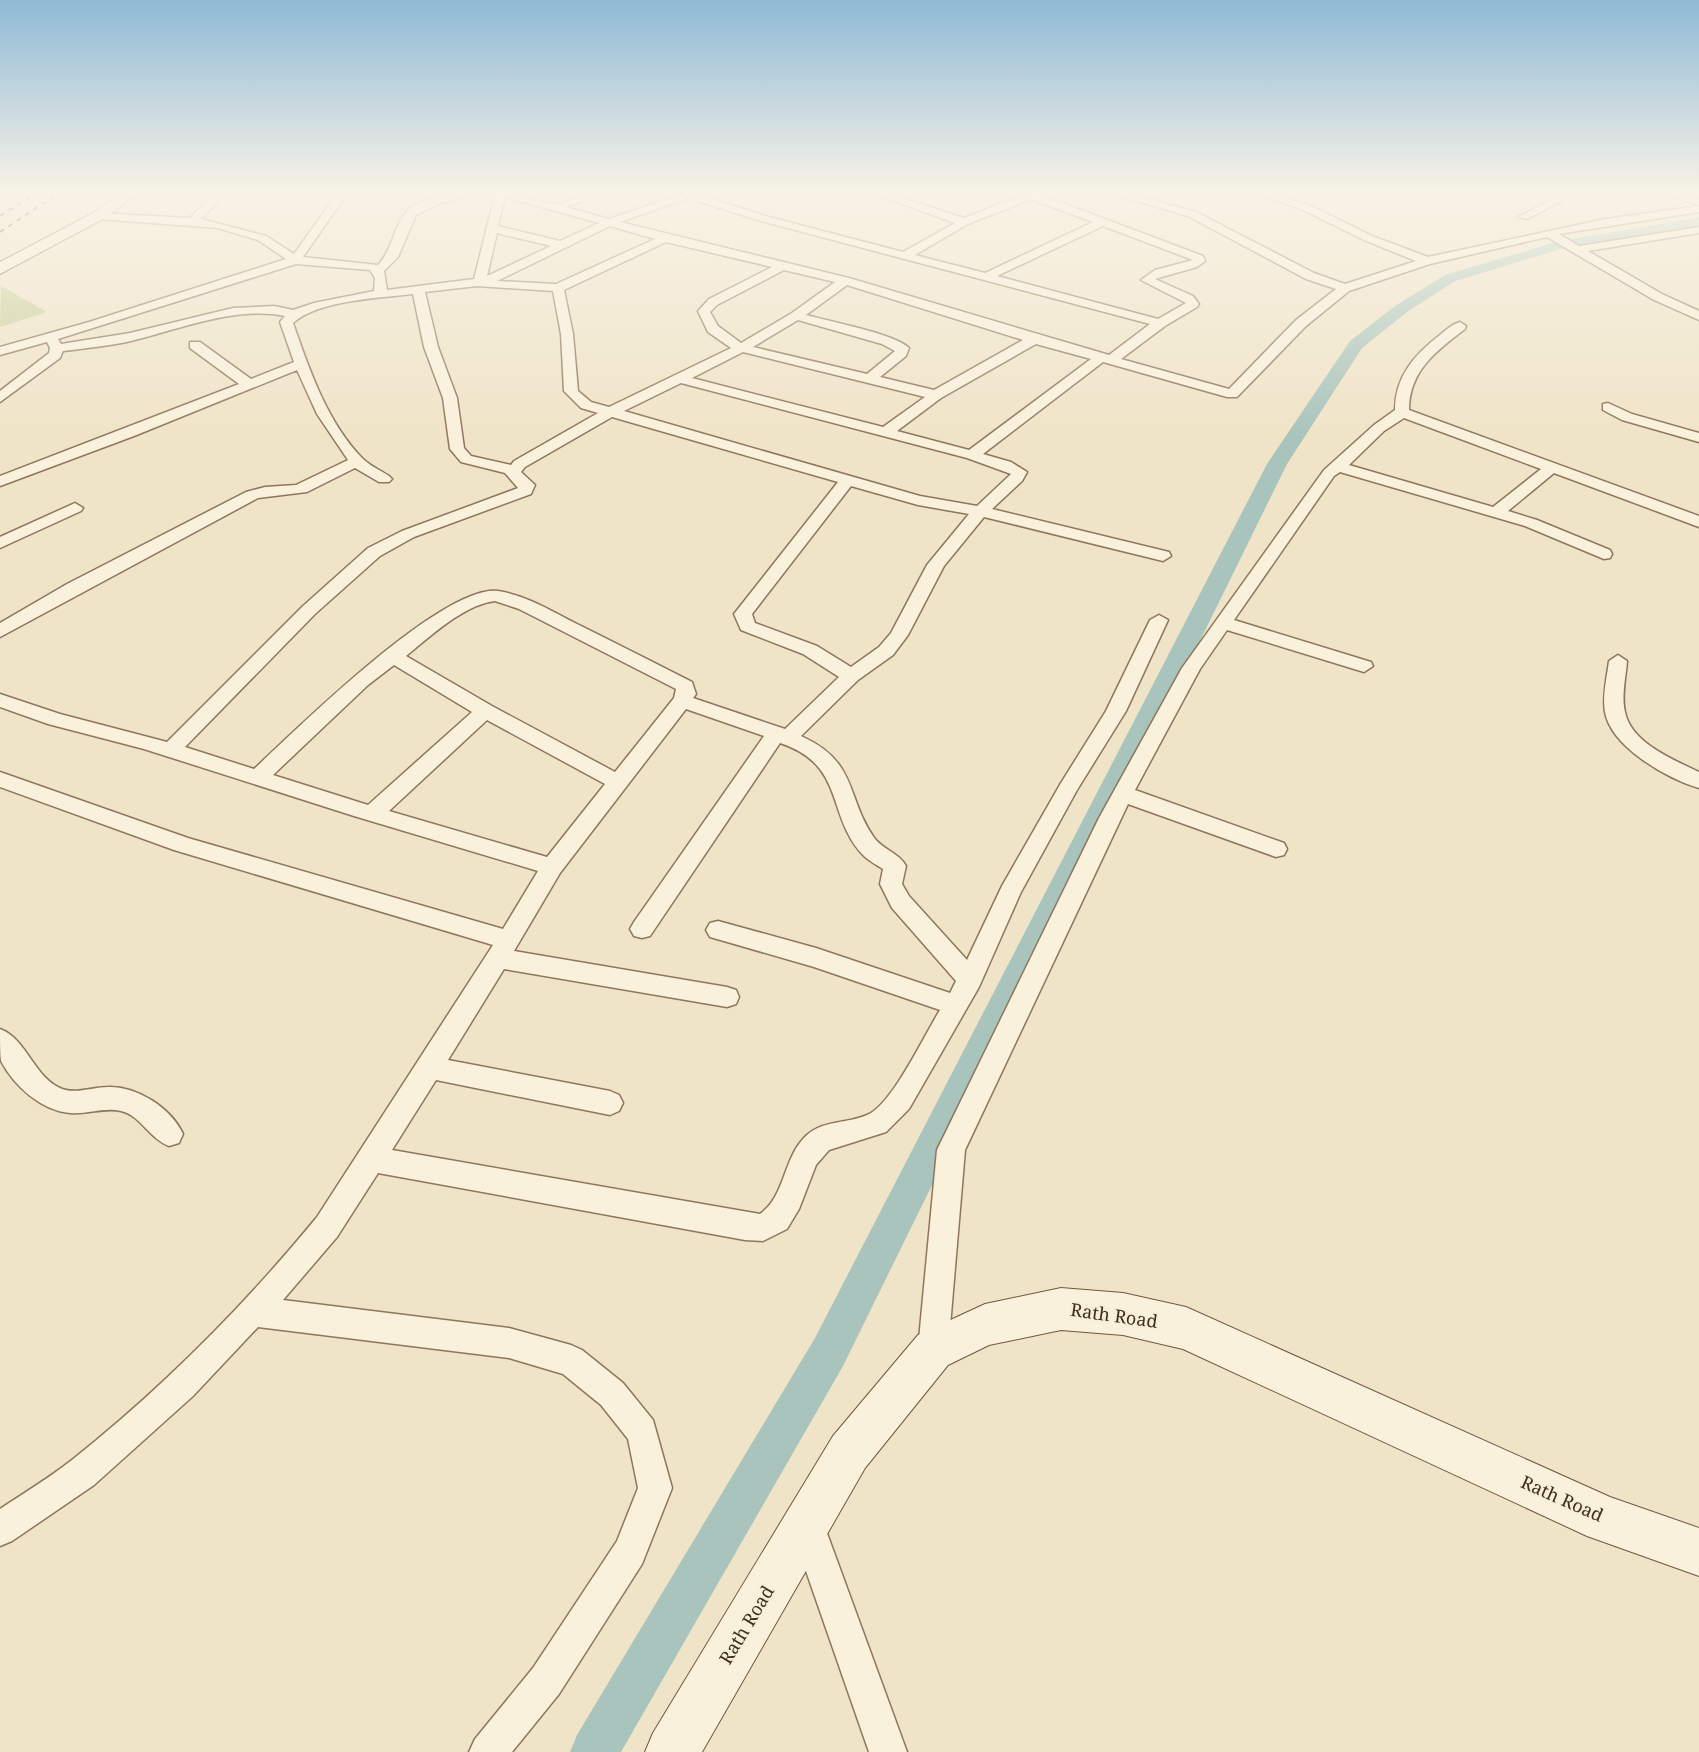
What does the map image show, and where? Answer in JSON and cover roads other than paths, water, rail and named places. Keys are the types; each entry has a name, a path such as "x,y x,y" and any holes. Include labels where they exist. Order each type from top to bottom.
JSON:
{"street":[{"path":"54,343 257,273"},
{"path":"379,273 380,294"},
{"path":"479,283 481,273"},
{"path":"479,283 501,273"},
{"path":"384,479 357,460 333,426 300,364 286,322 293,314 311,307 380,294 479,283 558,288 590,273"},
{"path":"770,273 713,302 704,311 713,329 726,341 741,348 936,395"},
{"path":"814,273 1034,339 1232,394 1300,323 1346,288 1392,273"},
{"path":"971,273 1160,323"},
{"path":"986,277 995,273"},
{"path":"972,455 1108,358 1160,323 1189,308 1192,301 1147,280 1158,273"},
{"path":"1304,273 1346,288"},
{"path":"1618,273 1658,297 1699,316"},
{"path":"418,290 431,347 450,398 457,449 466,459 513,470 609,413 741,348 796,316 845,281"},
{"path":"558,288 567,334 572,391 576,398 586,405 918,500 980,511 1163,556"},
{"path":"0,351 54,343 129,337 249,310 270,308 293,314"},
{"path":"796,316 898,344 902,348 901,353 869,379"},
{"path":"1402,412 1400,393 1420,357 1460,326"},
{"path":"886,432 936,395 1034,339"},
{"path":"0,398 55,356 54,343"},
{"path":"195,345 249,384"},
{"path":"0,481 30,472 300,364"},
{"path":"642,930 781,736 851,676 879,657 898,635 936,565 980,511 1017,478 1019,472 1006,465 972,455 681,379"},
{"path":"1608,407 1627,417 1696,433"},
{"path":"933,1350 951,1150 1123,794 1191,668 1336,466 1351,456 1379,428 1402,412"},
{"path":"1402,412 1699,522"},
{"path":"0,631 73,588 252,495 270,489 285,491 302,488 357,460"},
{"path":"1336,466 1497,512 1604,554"},
{"path":"1497,512 1551,468"},
{"path":"171,750 309,610 374,552 408,534 525,491 527,485 516,477 513,470"},
{"path":"848,479 743,614 747,626 810,650 851,676"},
{"path":"0,543 75,508"},
{"path":"0,1528 82,1473 182,1385 255,1312 327,1227 504,949 552,867 682,701 686,694 685,686 525,605 496,596 480,598 438,622 393,656 335,704 257,778"},
{"path":"370,1160 764,1228 775,1221 783,1211 805,1158 823,1138 874,1125 887,1117 900,1101 970,980 1010,892 1068,788 1116,711 1159,620"},
{"path":"1223,623 1364,666"},
{"path":"393,656 485,711 618,782"},
{"path":"1618,661 1615,715 1627,735 1659,761 1699,782"},
{"path":"0,700 55,719 171,750 372,814 552,867"},
{"path":"682,701 781,736 813,750 827,761 838,777 870,848 895,866 891,884 900,902 970,980"},
{"path":"372,814 485,711"},
{"path":"0,779 183,844 504,949 727,997"},
{"path":"1123,794 1275,849"},
{"path":"718,930 826,962 955,1005"},
{"path":"0,1040 38,1088 56,1099 80,1101 110,1098 130,1102 169,1134"},
{"path":"429,1067 610,1103"},
{"name":"Rath Road","path":"672,1752 849,1452 933,1350 985,1325 1061,1309 1123,1314 1186,1328 1604,1519 1699,1552"},
{"path":"255,1312 509,1342 571,1361 612,1394 642,1431 655,1488 630,1552 546,1681 488,1752"},
{"path":"807,1524 888,1752"}],"waterway":[{"path":"594,1752 829,1352 1277,464 1356,345 1401,309 1450,278 1467,273"}]}
